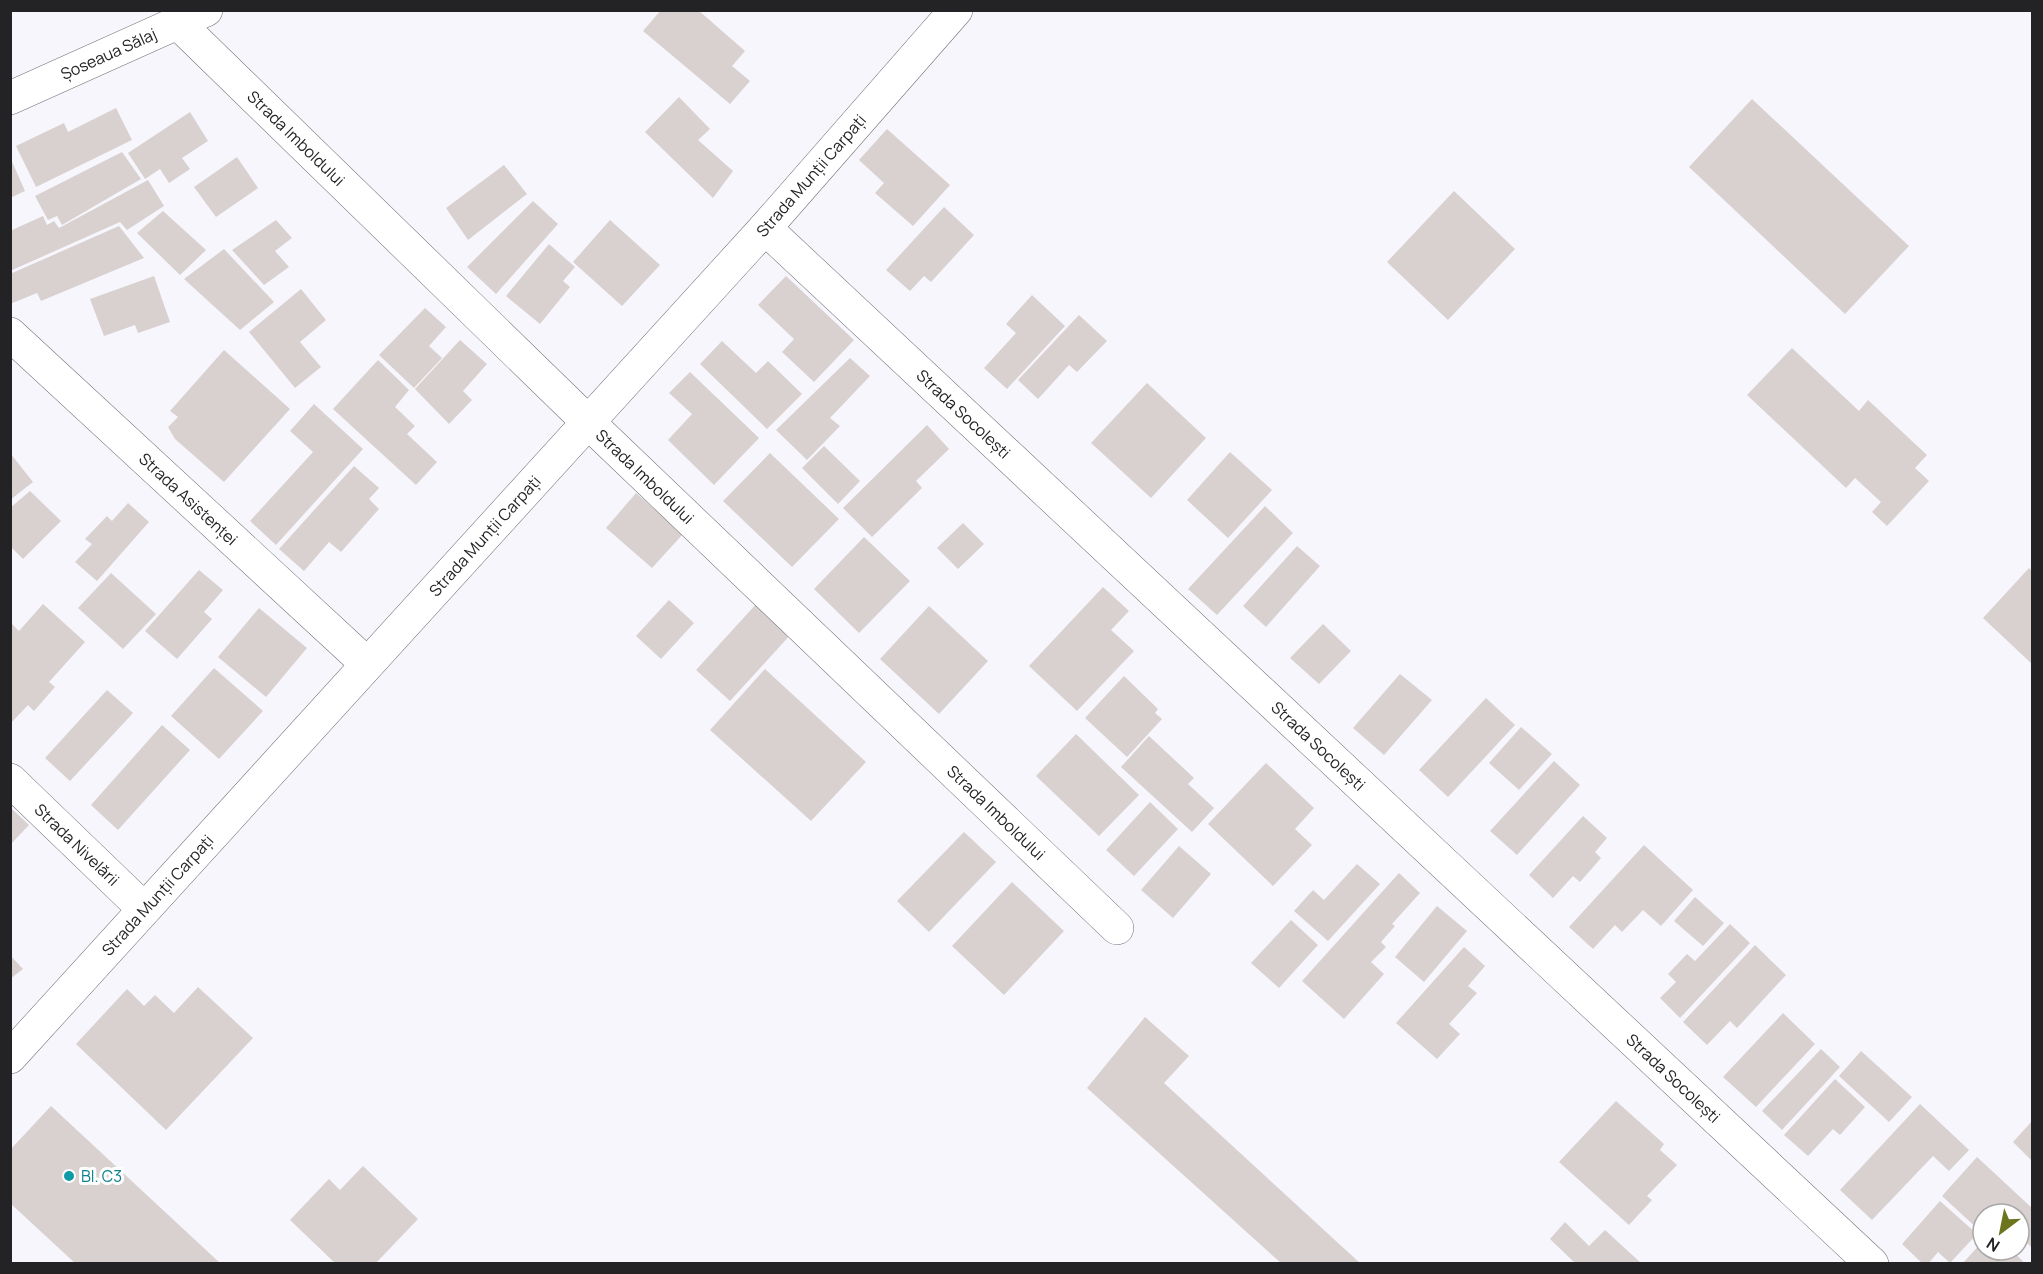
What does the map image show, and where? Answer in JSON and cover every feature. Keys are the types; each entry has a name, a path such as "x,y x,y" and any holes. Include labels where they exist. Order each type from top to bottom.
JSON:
{"street":[{"name":"Strada Munții Carpați","path":"10,1057 589,423 765,228 956,10"},
{"name":"Șoseaua Sălaj","path":"10,98 192,17"},
{"name":"Strada Imboldului","path":"192,17 589,423 1117,928"},
{"name":"Strada Socolești","path":"765,228 1872,1263"},
{"name":"Strada Asistenței","path":"10,334 367,664"},
{"name":"Strada Nivelării","path":"10,780 144,909"}],"building":[{"path":"661,10 698,10 745,51 732,66 750,81 730,104 643,31"},
{"path":"679,97 710,129 698,140 733,171 713,198 645,132"},
{"path":"1752,99 1909,246 1845,314 1689,167"},
{"path":"116,108 132,140 36,187 16,146 64,123 68,132"},
{"path":"190,112 208,141 182,158 190,169 169,183 160,169 145,179 128,153"},
{"path":"887,129 950,185 913,226 875,193 884,183 859,160"},
{"path":"122,152 141,179 62,225 57,216 48,220 35,196"},
{"path":"10,157 25,191 10,198"},
{"path":"237,157 258,188 216,217 194,187"},
{"path":"504,165 527,194 468,240 446,208"},
{"path":"148,180 164,206 127,230 120,222 10,271 10,231 43,216 47,225 54,221 59,228"},
{"path":"1454,191 1515,249 1448,320 1387,262"},
{"path":"533,201 558,224 496,294 467,267"},
{"path":"944,207 974,235 931,282 924,276 910,291 886,270"},
{"path":"163,211 206,250 180,275 137,233"},
{"path":"276,220 292,238 275,251 289,267 264,285 232,250"},
{"path":"610,220 660,265 622,306 573,262"},
{"path":"119,226 144,258 41,301 37,293 10,304 10,274"},
{"path":"549,244 575,267 563,281 570,287 540,324 506,296"},
{"path":"224,249 274,302 240,330 184,279"},
{"path":"154,276 170,322 138,333 135,325 104,336 90,299"},
{"path":"786,276 854,340 814,382 782,352 794,339 758,305"},
{"path":"301,289 326,320 300,342 321,367 295,388 249,332"},
{"path":"1032,295 1065,326 1007,389 984,368 1016,333 1006,324"},
{"path":"425,308 446,327 429,346 442,358 414,388 379,355"},
{"path":"1079,315 1107,341 1077,372 1069,365 1038,399 1018,380"},
{"path":"460,340 487,364 463,391 472,400 449,424 415,389"},
{"path":"722,341 756,373 768,361 802,394 767,429 700,364"},
{"path":"1792,348 1859,411 1868,400 1927,455 1915,468 1929,481 1887,526 1872,512 1881,502 1855,478 1846,488 1747,395"},
{"path":"224,350 290,409 224,482 175,439 168,427 178,417 170,411"},
{"path":"850,358 870,376 830,418 840,426 807,460 776,430"},
{"path":"378,360 409,390 395,407 415,426 407,434 437,462 416,485 333,409"},
{"path":"690,372 759,438 714,485 668,440 692,414 669,393"},
{"path":"1147,383 1206,438 1151,498 1091,443"},
{"path":"314,404 363,449 276,545 250,521 313,452 290,431"},
{"path":"927,425 949,449 916,481 922,488 872,537 843,508"},
{"path":"824,446 860,481 838,504 802,468"},
{"path":"1230,452 1272,490 1228,538 1187,500"},
{"path":"10,453 33,482 10,500"},
{"path":"770,453 839,519 792,567 723,501"},
{"path":"354,466 379,488 369,499 379,509 341,552 329,542 304,571 279,549"},
{"path":"30,491 61,521 23,559 10,546 10,508"},
{"path":"636,493 683,534 652,568 606,528"},
{"path":"128,503 149,522 97,581 75,562 92,544 85,539 107,516 112,521"},
{"path":"1265,506 1293,533 1217,615 1188,589"},
{"path":"963,523 984,544 958,569 937,548"},
{"path":"864,537 910,581 859,633 814,589"},
{"path":"1297,546 1320,566 1266,627 1243,606"},
{"path":"2029,568 2032,571 2032,664 1983,618"},
{"path":"199,570 223,590 204,612 212,619 177,659 145,631"},
{"path":"111,573 156,614 123,649 78,608"},
{"path":"1103,587 1129,611 1111,630 1134,651 1077,711 1029,666"},
{"path":"669,600 694,623 661,659 636,636"},
{"path":"758,602 792,633 730,701 696,670"},
{"path":"43,604 85,642 49,682 55,687 34,711 28,705 10,724 10,622 19,631"},
{"path":"929,606 988,661 939,714 880,659"},
{"path":"259,608 307,648 266,697 218,657"},
{"path":"1323,624 1351,651 1319,684 1290,658"},
{"path":"214,668 263,711 219,759 171,716"},
{"path":"765,669 866,762 811,821 710,730"},
{"path":"1400,674 1432,700 1384,755 1353,728"},
{"path":"1124,676 1158,709 1155,713 1162,719 1127,757 1085,718"},
{"path":"107,690 133,713 70,781 45,758"},
{"path":"1486,698 1515,725 1448,797 1419,770"},
{"path":"162,725 190,750 118,830 91,805"},
{"path":"1521,727 1552,754 1519,790 1489,763"},
{"path":"1076,734 1139,795 1099,836 1036,776"},
{"path":"1149,736 1194,778 1188,784 1214,808 1192,832 1121,767"},
{"path":"1554,761 1580,785 1517,855 1490,831"},
{"path":"1266,763 1314,808 1295,829 1312,845 1273,886 1208,824"},
{"path":"1150,802 1178,829 1134,876 1106,850"},
{"path":"10,807 29,825 10,845"},
{"path":"1583,816 1607,838 1595,852 1601,858 1580,882 1573,876 1553,898 1529,875"},
{"path":"964,832 996,862 929,932 897,901"},
{"path":"1644,845 1693,890 1661,926 1643,910 1622,932 1615,925 1593,949 1569,927"},
{"path":"1179,846 1211,874 1173,918 1141,890"},
{"path":"1357,864 1380,884 1328,941 1294,911 1313,890 1324,900"},
{"path":"1399,873 1420,893 1392,924 1395,926 1381,942 1386,947 1371,962 1384,974 1344,1019 1302,981"},
{"path":"1012,882 1064,931 1004,995 952,946"},
{"path":"1695,897 1724,923 1703,946 1674,921"},
{"path":"1437,906 1467,931 1424,982 1395,957"},
{"path":"1291,920 1318,945 1279,988 1251,963"},
{"path":"1730,924 1750,943 1680,1018 1660,998 1676,982 1668,974 1687,954 1695,961"},
{"path":"1755,945 1786,975 1737,1028 1730,1021 1707,1045 1683,1022"},
{"path":"1464,947 1485,966 1468,986 1477,993 1449,1024 1460,1034 1437,1059 1396,1023"},
{"path":"10,955 23,969 10,979"},
{"path":"198,987 253,1038 166,1130 76,1044 127,989 144,1006 155,995 174,1013"},
{"path":"1783,1013 1815,1044 1756,1107 1723,1077"},
{"path":"1145,1017 1189,1056 1164,1083 1361,1264 1282,1264 1087,1088"},
{"path":"1821,1049 1840,1067 1782,1130 1762,1111"},
{"path":"1861,1051 1912,1097 1889,1122 1839,1076"},
{"path":"1835,1079 1865,1107 1840,1135 1833,1129 1808,1156 1784,1135"},
{"path":"1616,1101 1664,1144 1660,1150 1677,1165 1647,1196 1652,1200 1629,1225 1559,1162"},
{"path":"1920,1104 1969,1150 1949,1171 1933,1156 1872,1220 1840,1190"},
{"name":"Bl. C3","path":"51,1106 221,1264 76,1264 10,1203 10,1150"},
{"path":"2032,1121 2032,1161 2013,1142"},
{"path":"1977,1157 2026,1202 1971,1202 1971,1223 1942,1196"},
{"path":"363,1166 418,1219 375,1264 336,1264 290,1220 329,1179 340,1190"},
{"path":"1940,1201 1971,1229 1971,1240 1950,1263 1938,1252 1928,1264 1923,1264 1902,1244"},
{"path":"2031,1207 2032,1208 2031,1247"},
{"path":"1565,1222 1589,1246 1605,1230 1642,1264 1576,1264 1550,1239"},
{"path":"1971,1254 1971,1262 2022,1262 2021,1264 1962,1264"}],"place":[{"name":"Bl. C3","path":"69,1176"}]}
